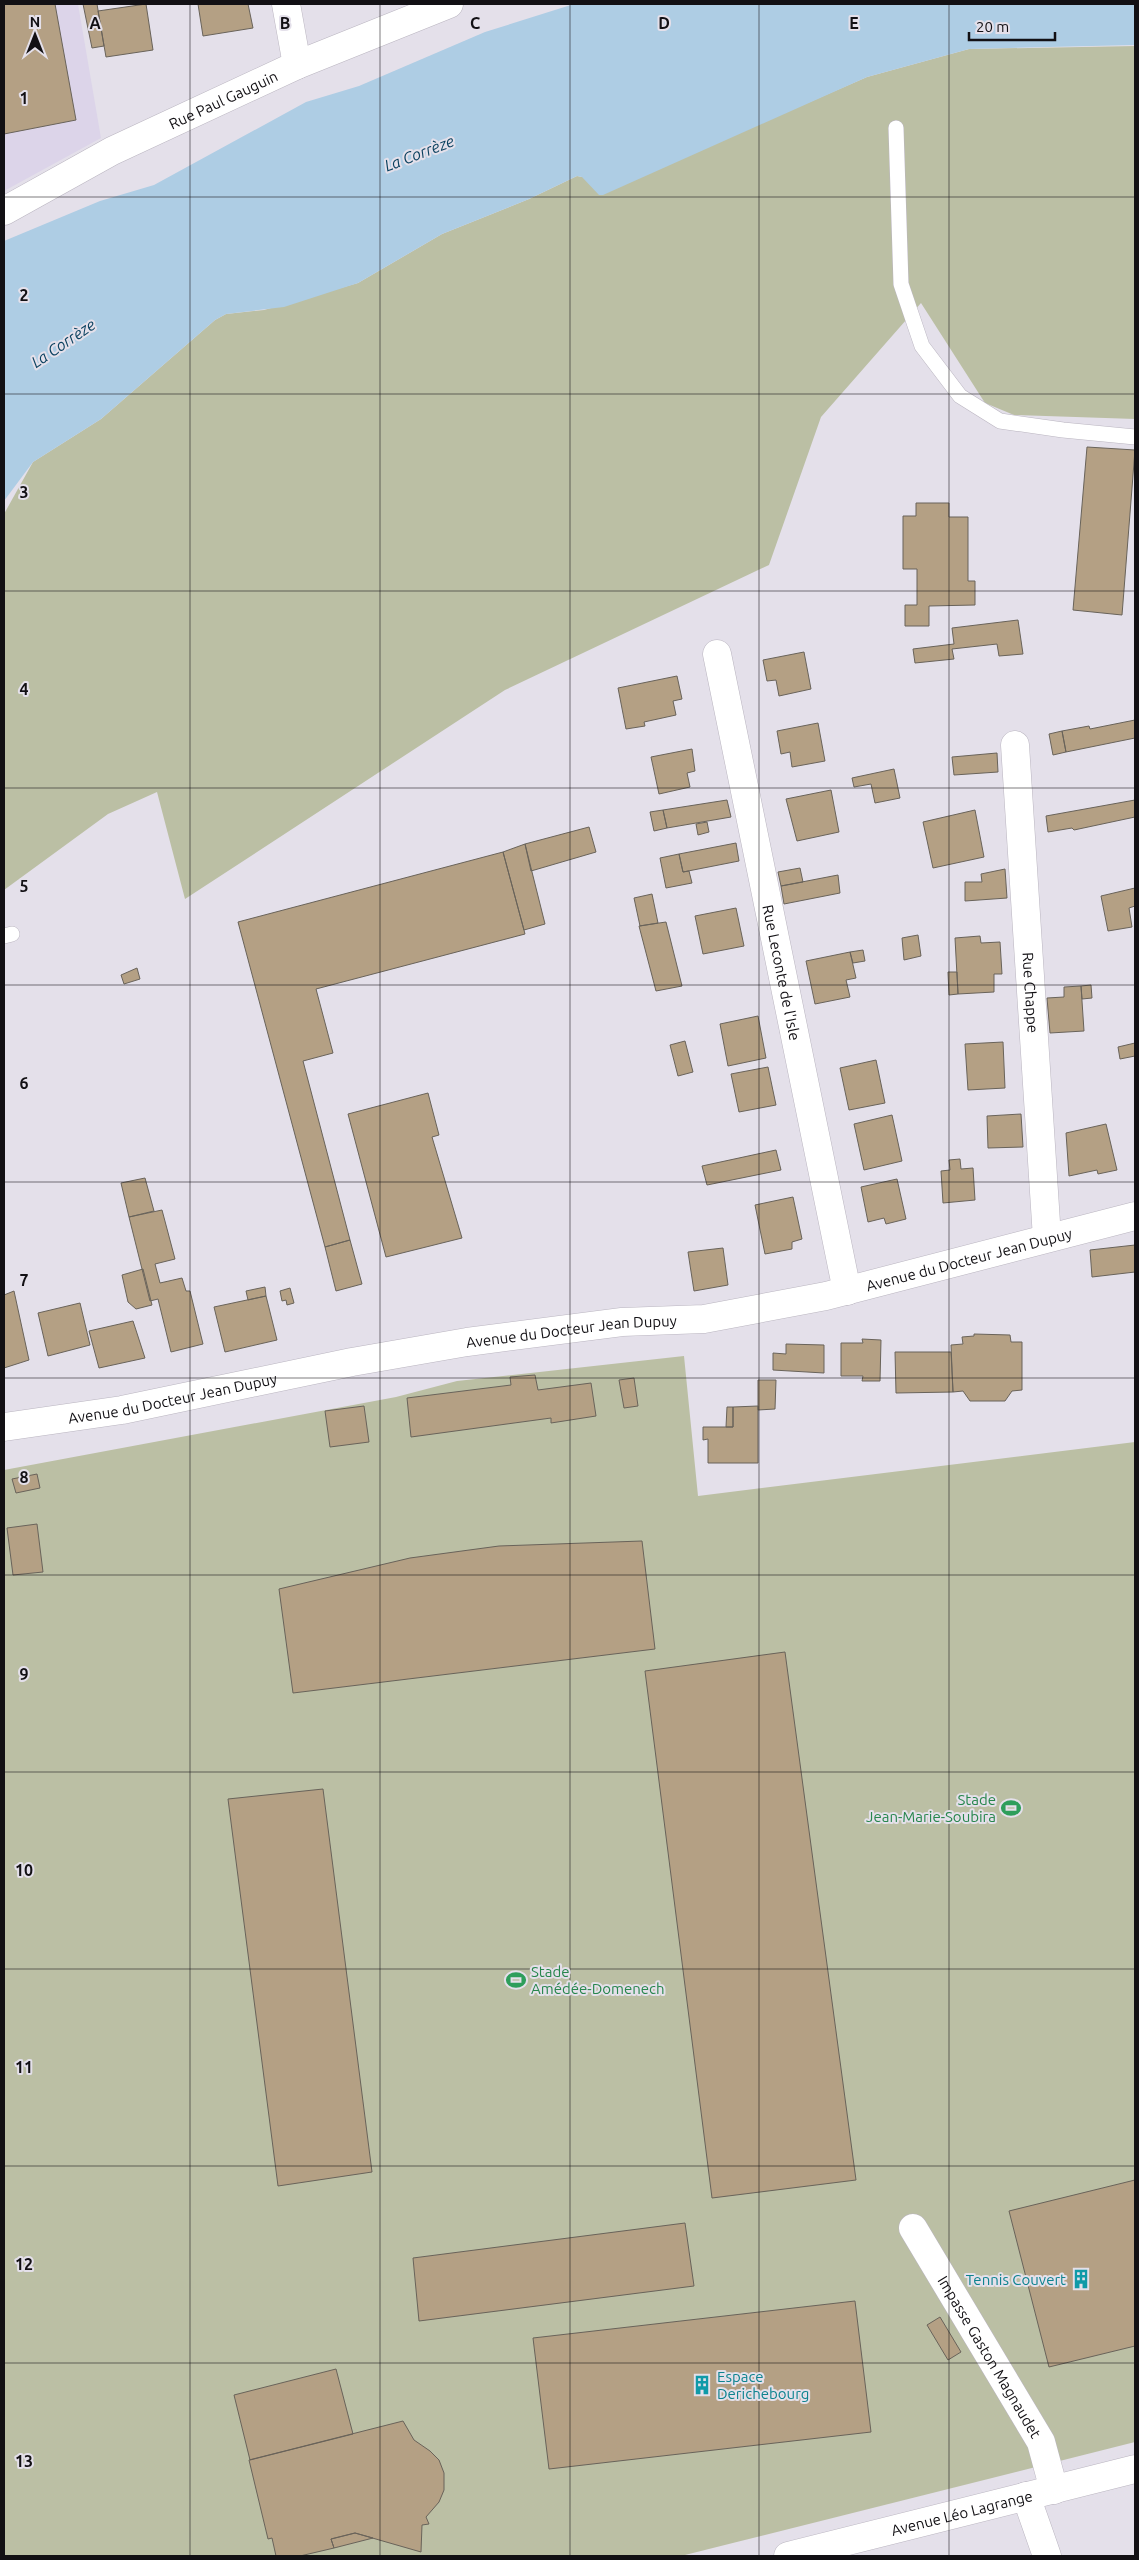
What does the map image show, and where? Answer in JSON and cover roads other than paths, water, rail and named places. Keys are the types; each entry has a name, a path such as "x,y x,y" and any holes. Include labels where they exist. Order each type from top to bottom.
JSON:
{"street":[{"path":"286,4 296,65"},
{"name":"Rue Paul Gauguin","path":"4,211 112,151 296,65 449,4"},
{"name":"Rue Leconte de l'Isle","path":"717,654 847,1291"},
{"name":"Rue Chappe","path":"1015,745 1047,1238"},
{"name":"Avenue du Docteur Jean Dupuy","path":"4,1427 122,1410 342,1364 467,1342 622,1322 704,1319 847,1291 1135,1216"},
{"name":"Impasse Gaston Magnaudet","path":"913,2228 1041,2442 1054,2490"},
{"name":"Avenue Léo Lagrange","path":"788,2556 1135,2469"},
{"path":"1026,2496 1047,2556"}],"lane":[{"path":"896,128 900,284 922,346 960,396 1000,421 1063,430 1135,437"}],"water":[{"name":"La Corrèze","path":"574,4 1135,4 1135,45 969,49 867,77 603,195 599,195 582,177 577,176 529,199 442,234 358,283 284,307 226,314 215,320 101,419 33,462 4,501 4,241 100,201 154,185 306,102 359,86 485,32"}],"place":[{"name":"Stade Jean-Marie-Soubira","path":"1011,1808"},
{"name":"Stade Amédée-Domenech","path":"516,1980"},
{"name":"Tennis Couvert","path":"1081,2279"},
{"name":"Espace Derichebourg","path":"702,2385"}]}
